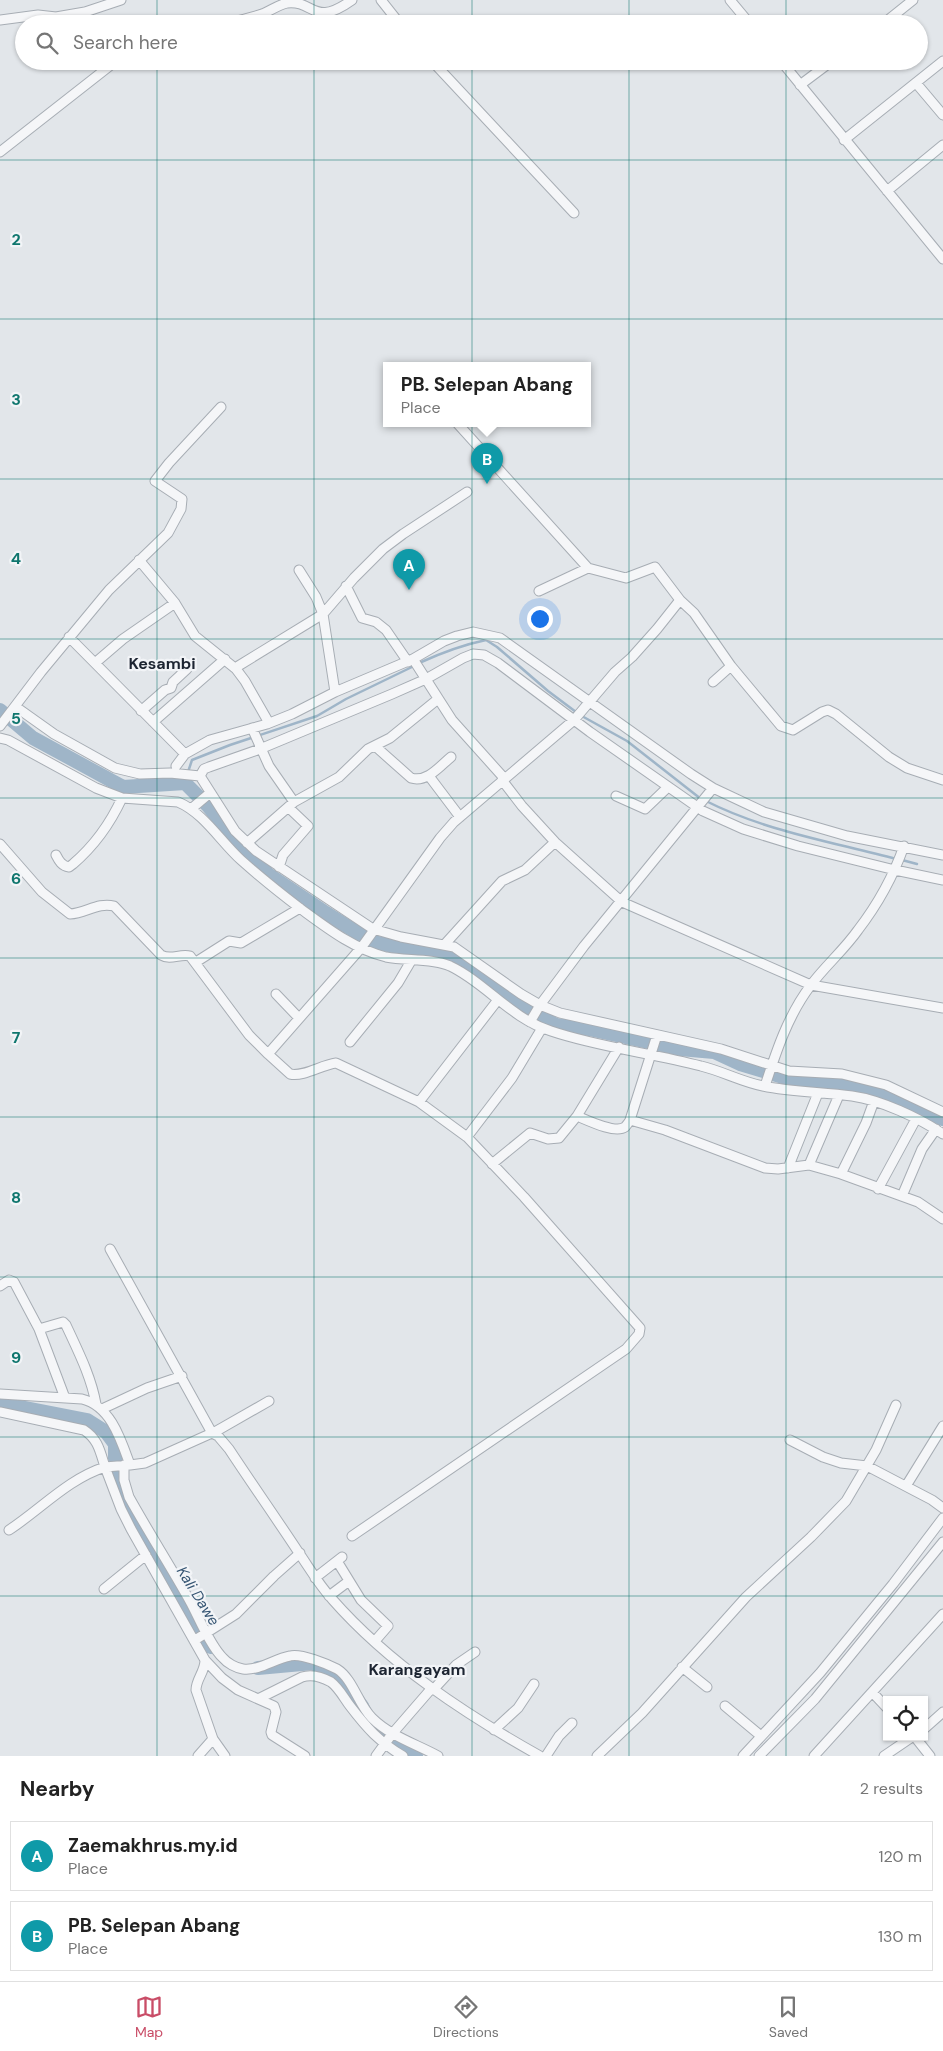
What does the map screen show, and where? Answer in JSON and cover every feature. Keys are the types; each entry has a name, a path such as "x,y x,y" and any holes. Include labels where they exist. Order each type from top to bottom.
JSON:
{"street":[{"path":"68,15 85,12 121,0"},
{"path":"255,15 292,3 329,13 340,9 352,0"},
{"path":"381,0 393,15"},
{"path":"730,0 742,15"},
{"path":"894,15 913,0"},
{"path":"0,20 15,18"},
{"path":"844,140 943,61"},
{"path":"0,152 105,70"},
{"path":"440,70 574,213"},
{"path":"788,70 943,259"},
{"path":"800,85 820,70"},
{"path":"916,83 943,116"},
{"path":"887,191 943,145"},
{"path":"0,726 109,590 168,533 183,504 182,499 155,482 169,463 222,407"},
{"path":"461,427 588,568 626,578 655,567 680,600 694,613 731,666 781,726 793,730 828,710 889,757 908,768 943,780"},
{"path":"235,668 322,614 367,564 390,544 467,492"},
{"path":"139,560 175,603 195,636 225,659 245,680 269,723"},
{"path":"539,591 588,568"},
{"path":"299,570 316,596 322,614 335,692"},
{"path":"346,586 362,618 376,622 386,630 425,677 465,734 503,779 522,806 555,842 622,902 811,985 943,1008"},
{"path":"268,1054 362,946 440,838 460,816 575,719 652,636 680,600"},
{"path":"95,663 123,639 175,603"},
{"path":"176,766 186,754 210,740 252,730 292,714 335,692 412,661 444,641 473,632 485,633 500,638 587,704 712,789 764,812 789,820 903,849 943,855"},
{"path":"70,637 141,711 186,754"},
{"path":"199,776 204,769 425,677 463,658 473,654 484,655 498,663 668,787 743,829 943,880"},
{"path":"152,722 225,659"},
{"path":"713,682 731,666"},
{"path":"141,711 165,690 171,688 173,682 187,669"},
{"path":"247,843 291,804 339,777 360,755 390,738 438,698"},
{"path":"13,710 116,768 140,774 199,776"},
{"path":"252,730 269,766 291,804 308,826 282,856 279,868"},
{"path":"0,738 8,740 96,788 122,798 178,802 194,807 240,859 300,908 347,941 385,956 447,965 463,973 498,1001 542,1028 701,1066 788,1091 839,1095 874,1101 916,1119 939,1132 919,1155 902,1196"},
{"path":"375,746 411,778 419,780 429,776 450,757"},
{"path":"199,776 208,794 234,831 247,843 279,868 372,931 454,947 539,1006 560,1013 656,1037 728,1051 771,1067 789,1071 842,1074 886,1085 943,1112"},
{"path":"429,776 460,816"},
{"path":"616,796 645,809 668,787"},
{"path":"531,1020 539,1006 584,946 622,902 712,789"},
{"path":"194,807 208,794"},
{"path":"56,855 60,863 69,867 73,864 100,836 114,815 122,798"},
{"path":"445,944 502,880 525,870 555,842"},
{"path":"0,844 42,892 70,914 98,906 114,906 161,955 166,958 186,955 196,962 249,1035 290,1074 294,1075 326,1064 336,1063 420,1102 467,1137 640,1328 639,1334 626,1349 352,1536"},
{"path":"765,1084 789,1022 811,985 859,930 896,869 903,849"},
{"path":"196,962 229,941 241,943 300,908"},
{"path":"350,1042 398,983 411,960"},
{"path":"276,994 299,1018"},
{"path":"420,1102 498,1001"},
{"path":"467,1137 512,1078 542,1028"},
{"path":"576,1116 618,1130 625,1127 630,1120 656,1037"},
{"path":"492,1164 530,1133 548,1139 559,1138 576,1116 619,1047"},
{"path":"788,1168 818,1093"},
{"path":"808,1165 839,1095"},
{"path":"841,1174 866,1123 874,1101"},
{"path":"878,1188 916,1119"},
{"path":"630,1120 665,1130 765,1168 788,1168 808,1165 841,1174 918,1202 943,1219"},
{"path":"110,1248 212,1433 222,1440 229,1449 329,1596 375,1641 432,1689 535,1755"},
{"path":"0,1286 9,1280 14,1282 39,1330 65,1398"},
{"path":"39,1330 59,1322 66,1325 81,1357 99,1407 116,1429 125,1465 124,1480 129,1497 201,1636 205,1660 204,1669 197,1682 196,1690 213,1738 225,1756"},
{"path":"0,1394 82,1399 99,1407 182,1376"},
{"path":"10,1530 64,1488 93,1471 107,1467 145,1463 212,1433 269,1401"},
{"path":"597,1756 642,1713 746,1597 811,1537 846,1501 859,1482 886,1430 896,1405"},
{"path":"0,1412 84,1430 92,1435 98,1443 121,1509 146,1555 201,1636 211,1643 223,1659 243,1669 262,1666 297,1655 337,1670 345,1676 365,1710 380,1726 388,1740 438,1756"},
{"path":"906,1486 943,1426"},
{"path":"790,1440 823,1457 841,1463 867,1466 943,1508"},
{"path":"743,1756 820,1673 942,1522"},
{"path":"759,1756 820,1692 943,1542"},
{"path":"201,1636 236,1614 274,1576 300,1554"},
{"path":"104,1589 146,1555"},
{"path":"315,1578 340,1559 361,1600 388,1626 375,1641"},
{"path":"329,1596 350,1580"},
{"path":"814,1756 943,1614"},
{"path":"376,1756 432,1689 456,1665 475,1652"},
{"path":"205,1660 222,1678 238,1690 260,1698 276,1708 276,1717 271,1732 272,1736 305,1756"},
{"path":"682,1667 707,1688"},
{"path":"260,1698 302,1677 309,1675 321,1677 332,1683 363,1723 388,1740 403,1756"},
{"path":"494,1730 518,1708 534,1684"},
{"path":"872,1692 883,1704"},
{"path":"725,1706 761,1736"},
{"path":"928,1725 943,1712"},
{"path":"546,1756 559,1736 572,1724"},
{"path":"198,1756 213,1738"},
{"path":"884,1756 908,1741"},
{"path":"917,1741 930,1756"}],"waterway":[{"path":"419,663 468,644 486,640 580,715 627,741 701,799"},
{"path":"188,772 192,760 230,745 317,716 346,699 414,666"},
{"path":"0,710 33,738 123,787 185,783 268,874 326,913 372,942 448,956 469,964 522,1006 556,1025 589,1029 680,1049 714,1052 740,1064 783,1077 845,1085 914,1106 943,1119"},
{"path":"706,801 775,828 896,859"},
{"path":"902,860 917,864"},
{"name":"Kali Dawe","path":"0,1403 87,1420 106,1432 115,1444 115,1458 124,1501 136,1525 211,1647"},
{"name":"Kali Dawe","path":"258,1668 313,1663 344,1683 362,1706 372,1727 388,1742 416,1756"}],"place":[{"name":"PB. Selepan Abang","path":"487,484"},
{"name":"Zaemakhrus.my.id","path":"409,590"}],"district":[{"name":"Kesambi","path":"162,663"},
{"name":"Karangayam","path":"417,1669"}]}
